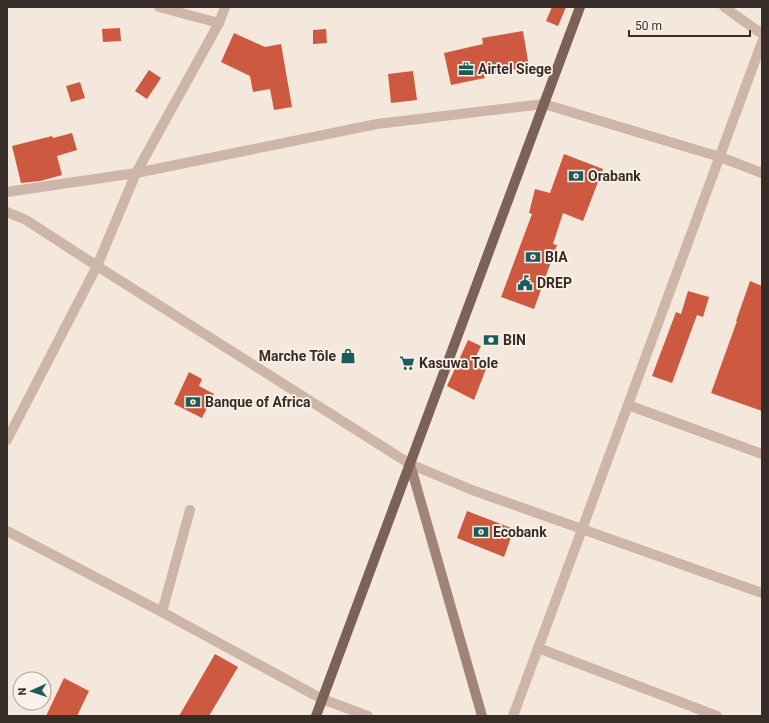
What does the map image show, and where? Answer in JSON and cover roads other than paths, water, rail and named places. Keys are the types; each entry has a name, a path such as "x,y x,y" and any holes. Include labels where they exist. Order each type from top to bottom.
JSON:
{"main road":[{"path":"316,716 580,7"}],"street":[{"path":"159,7 219,23"},
{"path":"7,440 97,266 136,173 219,23 225,7"},
{"path":"724,7 762,34"},
{"path":"513,716 762,42"},
{"path":"7,192 136,173 377,124 544,104 720,157 762,173"},
{"path":"7,212 26,220 410,464 472,490 762,594"},
{"path":"628,405 762,454"},
{"path":"410,464 482,716"},
{"path":"162,612 190,510"},
{"path":"7,531 162,612 322,699 368,716"},
{"path":"538,648 717,716"}],"place":[{"name":"Airtel Siege","path":"466,69"},
{"name":"Orabank","path":"576,176"},
{"name":"BIA","path":"533,257"},
{"name":"DREP","path":"525,283"},
{"name":"BIN","path":"491,340"},
{"name":"Marche Tôle","path":"348,356"},
{"name":"Kasuwa Tole","path":"407,363"},
{"name":"Banque of Africa","path":"193,402"},
{"name":"Ecobank","path":"481,532"}]}
